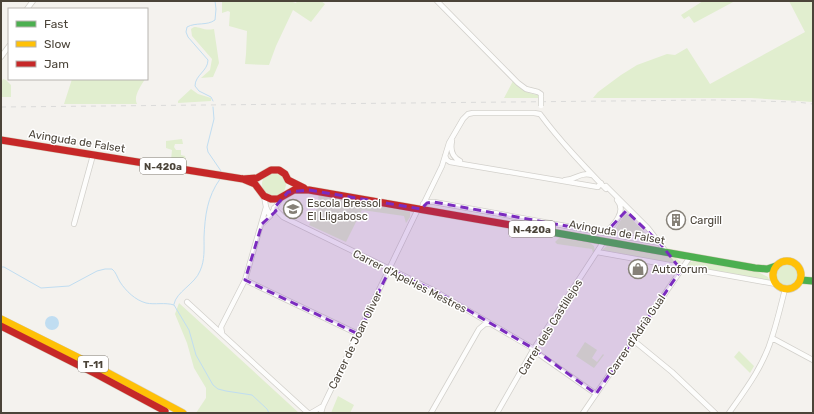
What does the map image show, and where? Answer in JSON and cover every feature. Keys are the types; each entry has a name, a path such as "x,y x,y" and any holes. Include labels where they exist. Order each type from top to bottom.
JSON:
{"main road":[{"name":"Avinguda de Falset","path":"1,140 243,179"},
{"name":"N-420a","path":"243,179 253,179 271,170 279,170 285,174 288,180 297,186 309,190"},
{"path":"262,192 260,181 263,174"},
{"name":"N-420a","path":"243,179 255,184 271,199 283,196 294,190 309,190"},
{"path":"283,196 289,186 288,180"},
{"name":"Avinguda de Falset","path":"309,190 421,207 755,268 767,269 776,266"},
{"name":"N-420a","path":"776,266 784,261 793,262 797,265 801,277 813,278"},
{"path":"775,281 773,274 776,266"},
{"name":"Avinguda de Falset","path":"755,268 765,272 775,281"},
{"path":"785,289 794,288 798,285 801,277 813,281"},
{"name":"N-420a","path":"775,281 785,289"},
{"name":"T-11","path":"1,319 99,368 183,413"},
{"name":"T-11","path":"1,326 170,413"}],"street":[{"path":"437,1 518,83 526,89 541,94 542,116 547,125 600,183 624,204 660,243 667,253"},
{"path":"1,57 8,47"},
{"name":"Carrer de Joan Oliver","path":"321,413 358,334 442,166 448,145 463,119 469,114 534,113 542,116"},
{"path":"452,139 451,148 453,155 457,160 466,164"},
{"path":"570,150 579,162 620,204 620,214"},
{"path":"453,155 448,153 445,156 448,161 557,180 600,183"},
{"path":"74,224 93,154"},
{"path":"578,175 581,168 579,162"},
{"path":"557,180 569,180 578,175 592,175"},
{"path":"262,192 270,216"},
{"path":"262,224 270,216 283,196"},
{"name":"Avinguda de Falset","path":"421,207 429,202 434,202 660,243"},
{"path":"222,333 221,327 245,280 266,207"},
{"name":"Carrer d'Apel·les Mestres","path":"274,208 283,217 435,291 534,350 596,394"},
{"path":"605,233 620,214 625,211 629,212 660,243"},
{"name":"Carrer d'Apel·les Mestres","path":"270,216 283,217"},
{"name":"Carrer dels Castillejos","path":"498,413 534,350 604,241"},
{"name":"Avinguda de Falset","path":"597,252 775,281"},
{"name":"Carrer d'Adrià Gual","path":"583,413 690,257"},
{"path":"245,280 358,334"},
{"path":"729,413 754,376 772,338 785,289"},
{"path":"187,302 310,413 323,406"},
{"path":"478,316 480,320 479,329"},
{"path":"432,413 479,329 485,324 492,324"},
{"path":"772,338 813,360"},
{"path":"633,340 672,372 715,413"},
{"path":"587,407 588,413"}],"highlighted area":[{"path":"309,190 421,209 427,203 434,202 605,233 626,211 660,243 678,266 683,267 596,394 534,349 446,297 390,269 358,334 245,280 262,224 276,211 274,208 288,192"}],"green space":[{"path":"222,1 289,1 296,3 297,1 321,1 325,4 311,22 293,10 269,65 245,64 247,31 229,26 230,12 228,11 222,13"},
{"path":"703,1 735,1 694,23 689,16 684,19 681,15"},
{"path":"789,1 813,1 813,102 751,98 593,98 598,92 637,65 667,54 675,55 687,48 710,84 805,32"},
{"path":"194,27 208,30 214,29 219,63 213,77 201,78 210,70 212,59 192,36 191,29"},
{"path":"3,79 11,85 11,97 1,97 1,83"},
{"path":"72,80 144,80 137,94 137,104 64,104"},
{"path":"513,81 524,91 538,95 540,98 504,98"},
{"path":"191,89 198,94 211,98 211,101 178,103 178,101"},
{"path":"182,139 183,144 175,144 174,147 176,150 181,150 181,155 185,156 187,165 169,162 169,160 171,160 172,150 166,148 166,141"},
{"path":"274,172 279,173 285,179 285,189 279,195 274,196 269,195 263,189 262,184 263,179 269,173"},
{"path":"319,195 410,212 410,217 406,223 404,216 362,210 346,242 309,225 321,200 318,198"},
{"path":"627,214 646,234 646,236 616,231 616,228 624,215"},
{"path":"559,238 590,243 594,246 595,252 593,253 592,249 557,244 555,242"},
{"path":"607,246 676,258 681,262 678,264 602,250"},
{"path":"694,261 758,272 768,277 770,282 688,266 690,262"},
{"path":"787,263 795,267 799,275 795,283 787,287 779,283 775,275 779,267"},
{"path":"179,303 299,413 196,413 206,398 206,388 194,368 187,343 175,314"},
{"path":"585,342 597,350 592,358 597,362 603,354 604,355 594,368 576,356"},
{"path":"739,351 754,366 750,373 734,357"},
{"path":"338,396 354,405 350,413 331,413"}],"water":[{"path":"49,316 55,316 59,320 59,326 55,330 49,330 45,326 45,320"}],"waterway":[{"path":"213,101 211,97 199,91 195,86 197,79 206,67 208,60 188,37 186,32 187,27 209,23 215,20 215,1"},
{"path":"213,107 214,119 207,147 208,152 221,171"},
{"path":"174,304 178,296 198,276 202,267 206,214 209,200 220,179"},
{"path":"1,267 4,267 41,288 69,286 97,271 112,269 125,289 138,300 149,304 174,305"},
{"path":"174,305 189,330 196,355 213,385 218,389 252,395 267,409 269,413"}],"railway":[{"path":"1,107 714,100 797,102 813,104"}],"traffic: fast":[{"path":"534,229 755,268 767,269 776,266"},
{"path":"801,280 813,281"}],"traffic: slow":[{"path":"787,261 797,265 801,275 797,285 787,289 777,285 773,275 777,265 787,261"},
{"path":"1,319 99,368 183,413"}],"traffic: jam":[{"path":"1,140 243,179 257,178 271,170 279,170 285,174 288,180 304,188"},
{"path":"243,179 255,184 264,196 271,199 278,199 294,190 309,190 534,229"},
{"path":"1,326 165,411"}],"place":[{"name":"Escola Bressol El Lligabosc","path":"293,209"},
{"name":"Cargill","path":"676,220"},
{"name":"Autoforum","path":"638,269"}]}
